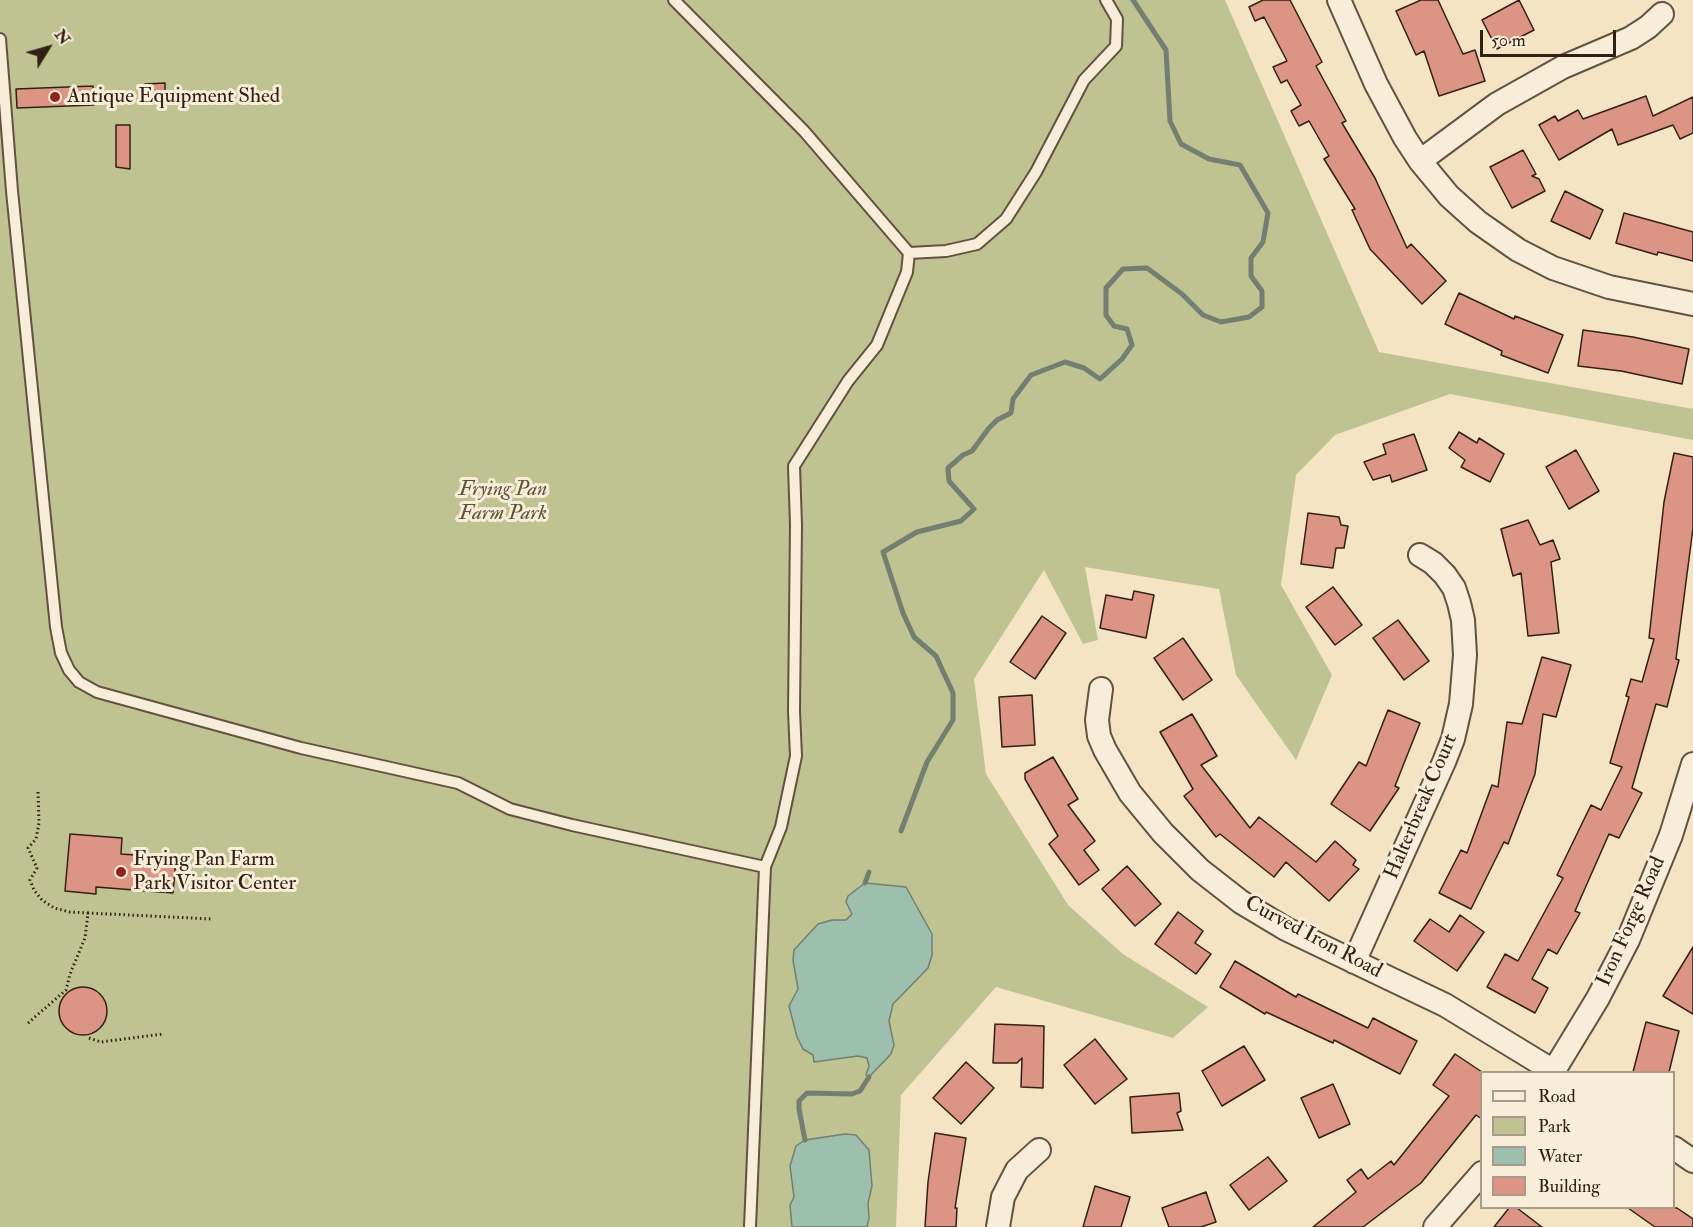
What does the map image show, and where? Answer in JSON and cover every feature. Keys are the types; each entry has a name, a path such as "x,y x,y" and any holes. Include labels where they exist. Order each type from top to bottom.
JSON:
{"street":[{"path":"1339,0 1376,84 1405,138 1420,161 1449,196 1478,222 1518,250 1553,268 1609,287 1693,304"},
{"path":"1420,161 1497,104 1563,67 1631,38 1662,14"},
{"name":"Halterbreak Court","path":"1354,962 1444,762 1453,739 1461,704 1466,655 1459,603 1454,588 1445,574 1420,555"},
{"name":"Curved Iron Road","path":"1101,688 1097,720 1099,735 1105,750 1130,793 1163,833 1200,870 1241,902 1286,929 1445,1005 1552,1071"},
{"name":"Iron Forge Road","path":"1555,1071 1598,998 1628,940 1671,835 1693,764"},
{"path":"998,1227 1002,1197 1017,1170 1039,1150"},
{"path":"1675,1150 1693,1161"},
{"path":"1435,1227 1480,1175"}],"lane":[{"path":"674,0 804,131 909,253 907,272 877,345 848,381 794,466 796,756 781,827 765,867 750,1227"},
{"path":"909,253 946,251 978,244 1006,219 1036,172 1084,81 1116,46 1117,19 1106,0"},
{"path":"0,39 12,190 56,627 61,653 69,670 79,682 97,692 301,748 458,783 510,808 572,825 765,867"}],"path":[{"path":"38,792 39,824 36,839 28,848 37,868 30,880 42,900 54,908 70,912 212,919"},
{"path":"28,1023 66,990 85,938 88,913"},
{"path":"89,1038 101,1042 163,1034"}],"green space":[{"name":"Frying Pan Farm Park","path":"0,0 1225,0 1379,352 1693,409 1693,440 1450,394 1335,435 1296,475 1281,585 1332,675 1296,760 1236,675 1219,589 1085,567 1098,640 1083,644 1044,570 974,679 986,774 1068,905 1123,954 1208,1007 1173,1038 996,987 901,1095 896,1227 0,1227"}],"water":[{"path":"865,883 906,887 932,934 932,955 928,968 893,1004 889,1021 894,1045 891,1054 869,1077 866,1075 869,1066 867,1058 858,1056 814,1062 813,1055 803,1049 797,1037 789,1006 798,989 793,960 794,950 818,924 832,920 846,920 852,914 846,902 848,896"},
{"path":"845,1134 856,1135 869,1150 872,1186 868,1203 867,1227 792,1227 790,1205 794,1197 790,1166 796,1146 805,1140"}],"building":[{"path":"1263,0 1290,0 1322,62 1316,66 1346,121 1342,123 1375,178 1407,248 1411,244 1446,281 1422,304 1370,249 1352,210 1355,209 1324,159 1329,156 1309,121 1299,126 1291,111 1301,105 1287,80 1281,83 1273,67 1287,61 1264,17 1255,21 1249,7"},
{"path":"1421,0 1438,0 1463,54 1475,50 1485,81 1439,96 1424,51 1416,55 1396,11"},
{"path":"1519,0 1534,30 1497,49 1482,20"},
{"path":"165,83 165,100 146,101 145,84"},
{"name":"Antique Equipment Shed","path":"93,86 94,105 17,108 16,89"},
{"path":"1646,96 1653,116 1693,97 1693,133 1680,139 1673,125 1618,145 1612,129 1559,160 1539,125 1555,116 1558,121 1578,110 1583,119"},
{"path":"116,125 130,125 130,169 116,167"},
{"path":"1523,150 1536,174 1532,176 1539,179 1545,191 1512,208 1490,167"},
{"path":"1565,191 1603,210 1590,239 1551,221"},
{"path":"1624,213 1693,232 1693,261 1658,252 1657,255 1616,243"},
{"path":"1459,293 1514,319 1515,316 1563,335 1548,373 1501,355 1502,351 1445,324"},
{"path":"1583,330 1633,337 1689,349 1682,384 1621,371 1578,366"},
{"path":"1459,432 1477,443 1479,438 1504,454 1490,482 1461,467 1465,460 1449,448"},
{"path":"1414,434 1427,470 1392,482 1390,475 1373,480 1364,462 1386,454 1383,444"},
{"path":"1576,450 1599,491 1569,509 1546,467"},
{"path":"1674,453 1693,457 1693,528 1676,659 1679,660 1667,707 1656,704 1632,788 1642,793 1619,838 1609,834 1575,911 1580,913 1557,954 1548,949 1532,979 1548,988 1535,1013 1487,987 1505,954 1518,961 1563,878 1557,875 1591,805 1601,810 1622,767 1610,763 1629,697 1626,696 1631,679 1642,682 1654,639 1649,638 1664,502"},
{"path":"1308,513 1339,517 1341,525 1348,526 1344,548 1336,548 1333,568 1301,564"},
{"path":"1528,520 1540,545 1553,540 1560,559 1551,562 1559,633 1528,636 1521,573 1513,576 1501,529"},
{"path":"1333,587 1362,625 1335,645 1306,607"},
{"path":"1134,591 1154,595 1146,638 1100,628 1106,595 1132,600"},
{"path":"1042,616 1066,633 1035,679 1010,662"},
{"path":"1398,620 1429,661 1404,680 1373,638"},
{"path":"1183,638 1212,680 1183,700 1154,658"},
{"path":"1542,657 1571,665 1556,717 1543,714 1535,774 1508,844 1504,842 1471,909 1439,893 1461,850 1467,853 1492,785 1498,787 1507,722 1522,724"},
{"path":"1032,695 1035,745 1002,747 999,697"},
{"path":"1388,710 1420,723 1395,786 1399,788 1370,831 1331,804 1359,762 1366,766"},
{"path":"1192,714 1217,756 1201,765 1250,828 1259,817 1316,862 1335,841 1356,860 1353,865 1359,869 1329,901 1286,862 1274,877 1220,834 1216,837 1184,796 1193,789 1160,732"},
{"path":"1053,757 1078,799 1068,805 1095,841 1084,850 1099,870 1079,885 1049,844 1058,836 1025,779 1025,773"},
{"name":"Frying Pan Farm Park Visitor Center","path":"70,834 122,838 121,854 176,858 173,893 96,887 96,894 65,891"},
{"path":"1127,866 1161,904 1135,926 1102,889"},
{"path":"1178,912 1203,931 1195,943 1211,954 1196,974 1155,944"},
{"path":"1460,915 1484,932 1457,971 1414,941 1430,919 1449,932"},
{"path":"1693,947 1693,1014 1663,996"},
{"path":"1235,961 1296,997 1298,994 1368,1028 1373,1018 1417,1041 1400,1074 1334,1040 1333,1043 1266,1012 1265,1014 1220,987"},
{"path":"78,987 88,987 100,994 107,1006 107,1016 100,1028 88,1035 78,1035 63,1024 59,1016 59,1006 70,991"},
{"path":"1646,1022 1679,1031 1669,1071 1633,1071"},
{"path":"995,1024 1044,1026 1043,1088 1021,1087 1022,1058 1017,1063 993,1063"},
{"path":"1095,1039 1127,1079 1095,1104 1064,1065"},
{"path":"1244,1046 1265,1080 1222,1106 1202,1071"},
{"path":"1455,1054 1480,1071 1480,1118 1476,1115 1421,1183 1363,1227 1313,1227 1356,1192 1347,1180 1361,1169 1368,1179 1391,1161 1394,1165 1449,1096 1433,1085"},
{"path":"966,1062 994,1088 961,1124 933,1098"},
{"path":"1333,1084 1350,1124 1319,1138 1301,1098"},
{"path":"1179,1093 1181,1111 1177,1113 1183,1130 1132,1133 1130,1097"},
{"path":"935,1133 966,1138 955,1208 957,1208 956,1227 925,1227"},
{"path":"1268,1157 1287,1181 1249,1210 1230,1185"},
{"path":"1095,1186 1130,1197 1121,1227 1083,1227"},
{"path":"1206,1192 1216,1222 1201,1227 1169,1227 1162,1208"},
{"path":"1677,1208 1693,1219 1693,1227 1655,1227 1629,1209"},
{"path":"1508,1209 1518,1209 1542,1227 1494,1227"}],"waterway":[{"path":"901,831 927,762 953,720 953,693 936,656 914,637 903,613 883,552 917,532 961,521 974,509 949,481 948,468 963,455 972,451 997,420 1011,413 1013,399 1031,375 1065,362 1084,368 1100,379 1122,359 1132,345 1127,329 1114,326 1106,315 1106,288 1123,269 1147,268 1182,294 1203,315 1221,322 1249,317 1262,307 1262,291 1251,276 1251,258 1263,242 1268,213 1240,165 1209,159 1181,144 1170,121 1166,50 1133,0"},
{"path":"865,883 869,872"},
{"path":"805,1140 799,1101 807,1093 852,1094 860,1091 869,1077"}],"place":[{"name":"Antique Equipment Shed","path":"55,97"},
{"name":"Frying Pan Farm Park Visitor Center","path":"121,872"}]}
